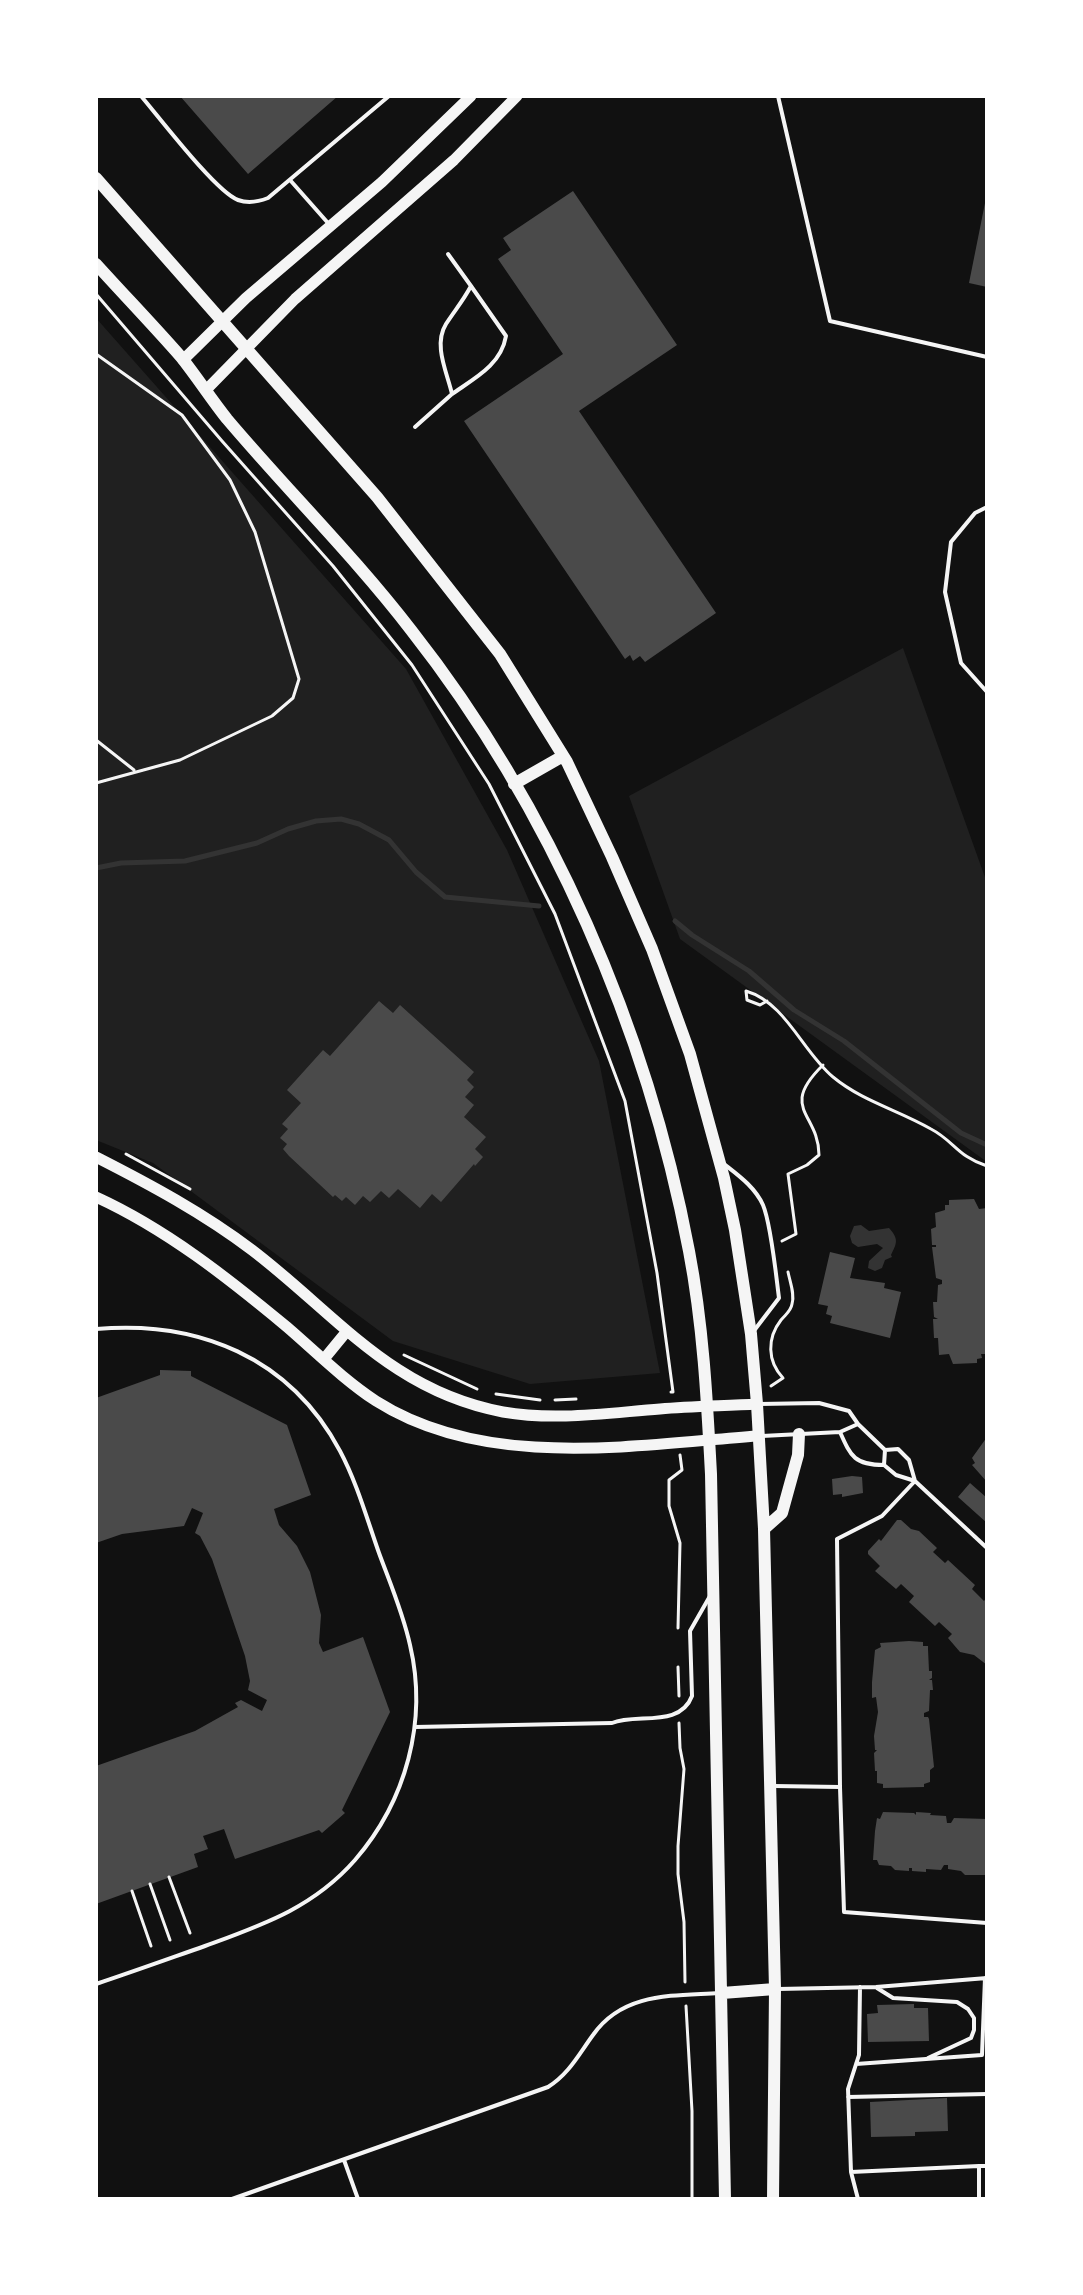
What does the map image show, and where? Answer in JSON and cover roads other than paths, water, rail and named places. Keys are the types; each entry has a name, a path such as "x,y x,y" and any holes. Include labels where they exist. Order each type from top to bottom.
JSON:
{"main road":[{"path":"96,178 377,497 500,654 563,756 612,857 652,949 690,1054 735,1230 751,1334 757,1404 764,1529 775,1989 773,2199"},
{"path":"96,264 183,360 226,417 412,630 477,723 561,870 623,1017 652,1104 696,1290 707,1407 725,2199"},
{"path":"514,784 563,756"},
{"path":"764,1529 782,1513 798,1455 799,1434"},
{"path":"722,1993 775,1989"}],"street":[{"path":"183,360 246,298 432,137 471,96"},
{"path":"206,390 295,299 454,160 517,96"},
{"path":"96,1157 185,1203 226,1230 374,1355 443,1394 486,1408 552,1417 757,1404"},
{"path":"96,1197 154,1228 195,1255 363,1391 396,1412 429,1425 483,1440 530,1448 561,1449 757,1436"},
{"path":"324,1359 347,1331"}],"lane":[{"path":"141,96 207,174 237,200 256,203 268,198 389,96"},
{"path":"778,96 830,321 987,357"},
{"path":"290,180 331,226"},
{"path":"415,427 503,353 506,336 448,254"},
{"path":"452,394 440,348 445,326 461,307 471,286"},
{"path":"987,507 975,513 951,542 945,592 961,663 987,692"},
{"path":"719,1160 744,1180 763,1206 776,1275 779,1298 751,1334"},
{"path":"96,1329 171,1330 227,1346 276,1375 316,1415 347,1466 404,1623 415,1674 415,1727 407,1765 387,1814 355,1860 324,1888 270,1923 96,1984"},
{"path":"757,1404 819,1403 849,1411 885,1450 898,1449 909,1460 915,1481"},
{"path":"757,1436 840,1432 858,1424"},
{"path":"840,1432 852,1457 868,1465 884,1465 896,1475 915,1481 987,1548"},
{"path":"884,1465 885,1450"},
{"path":"915,1481 882,1516 837,1539 844,1912 987,1923"},
{"path":"415,1727 612,1723 625,1718 669,1717 679,1713 690,1703 692,1696 690,1631 713,1590"},
{"path":"769,1785 840,1787"},
{"path":"775,1989 876,1987 986,1978 982,2055 856,2064"},
{"path":"858,2199 851,2172 848,2089 859,2055 860,1987"},
{"path":"876,1987 893,1998 957,2002 968,2009 974,2018 971,2038 926,2059"},
{"path":"232,2199 548,2087 566,2072 596,2030 613,2015 643,1999 722,1993"},
{"path":"848,2097 987,2094"},
{"path":"344,2160 358,2199"},
{"path":"979,2166 979,2199"},
{"path":"851,2172 987,2166"}],"waterway":[{"path":"96,868 121,863 185,861 257,843 316,821 341,819 359,824 389,840 416,872 445,897 539,906"},
{"path":"675,921 749,971 794,1010 844,1041 961,1133 987,1145"}]}
